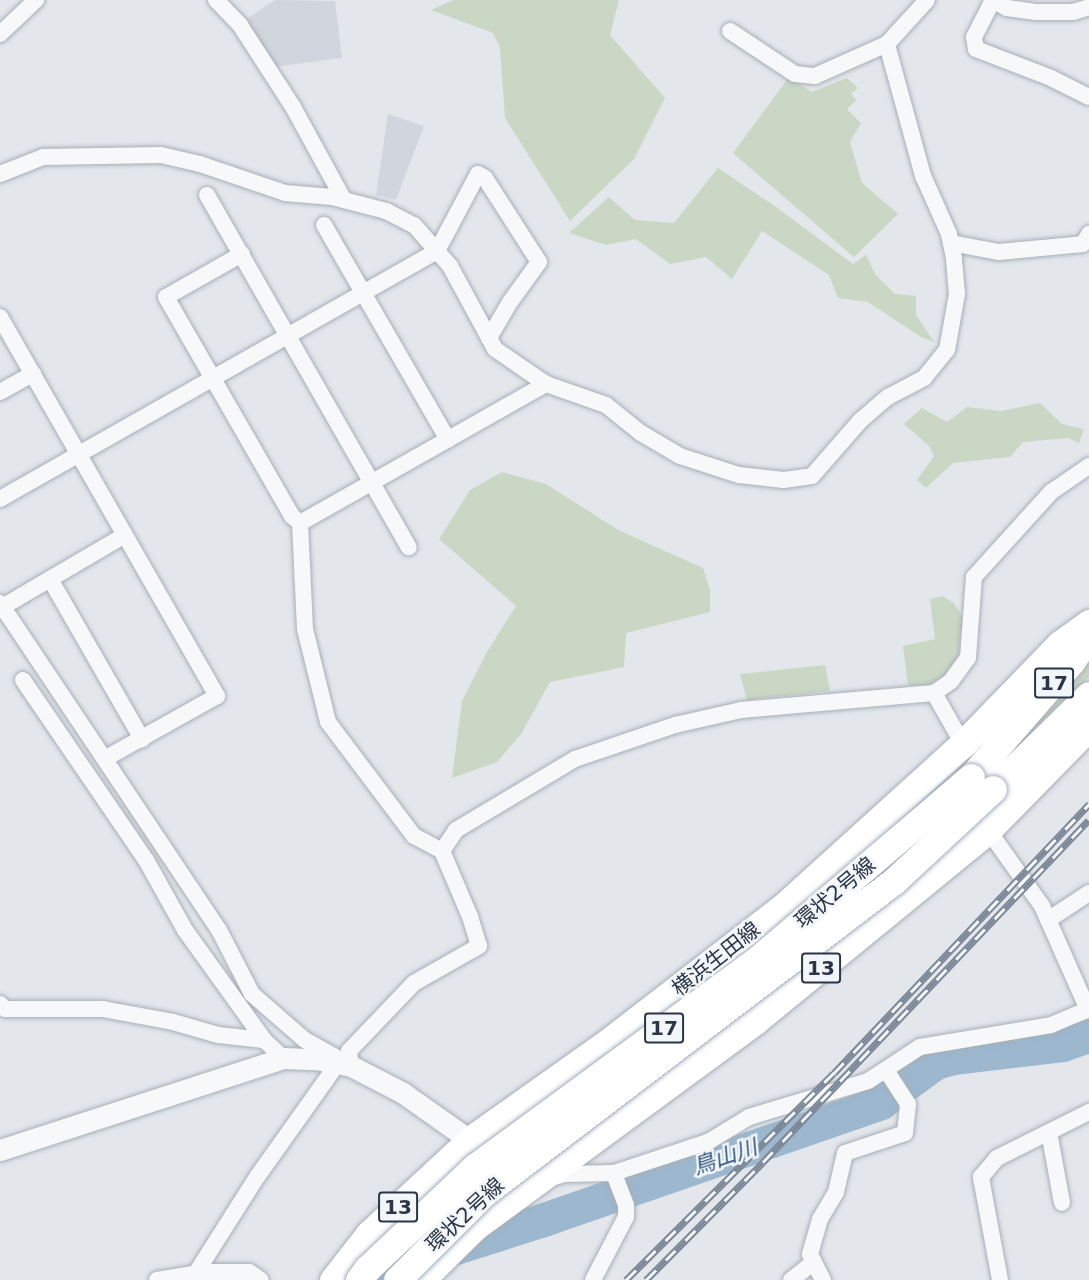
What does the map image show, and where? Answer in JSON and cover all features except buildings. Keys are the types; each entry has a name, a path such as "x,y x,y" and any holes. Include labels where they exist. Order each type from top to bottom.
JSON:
{"main road":[{"name":"横浜生田線","path":"333,1280 369,1234 470,1140 612,1039 783,907 963,744 1060,644 1089,623"},
{"name":"環状2号線","path":"398,1280 484,1193 894,881 982,783 1089,635"},
{"name":"環状2号線","path":"359,1280 367,1269 475,1167 758,959 982,783 1089,695"},
{"name":"13","path":"421,1280 475,1227 755,1021 988,830 1089,726"}],"street":[{"path":"0,34 18,7 36,0"},
{"path":"216,0 246,34 320,154 344,200"},
{"path":"730,31 795,74 815,76 887,44 927,0"},
{"path":"1089,7 1073,12 1035,12 1006,8 993,0 974,37 976,49 1052,78 1089,97"},
{"path":"0,174 43,157 161,155 200,164 285,193 344,200 386,210 414,225 450,266 495,349 546,384 606,405 641,433 681,456 739,475 784,480 812,476 860,421 888,398 924,378 948,350 957,294 951,243 923,176 887,44"},
{"path":"0,499 437,252 478,174 485,178 539,262 510,302 489,338"},
{"path":"207,195 409,547"},
{"path":"324,225 448,440"},
{"path":"951,243 999,252 1083,244 1089,234"},
{"path":"196,1273 257,1177 344,1065 349,1051 414,982 479,946 471,919 442,851 414,836 328,722 305,629 300,523 292,516 166,297 242,254"},
{"path":"0,317 217,696 106,758"},
{"path":"0,392 33,374"},
{"path":"300,523 546,384"},
{"path":"442,851 456,830 575,759 675,725 741,710 934,693 951,681 968,658 974,577 1052,492 1089,466"},
{"path":"125,535 2,604 219,930 252,994 305,1040 344,1065 403,1093 531,1184 565,1174 614,1173 708,1142 749,1117 848,1089 887,1072 920,1047 1052,1025 1088,1010 1048,920 1017,869 988,830"},
{"path":"50,579 142,739"},
{"path":"23,680 146,860 185,930 264,1040 283,1058"},
{"path":"934,693 963,744"},
{"path":"1048,920 1089,893"},
{"path":"0,1004 5,1009 103,1010 173,1022 218,1035 264,1040"},
{"path":"0,1150 283,1058 316,1059 344,1065"},
{"path":"823,1280 810,1254 820,1219 836,1192 844,1153 905,1133 908,1104 887,1072"},
{"path":"1000,1280 981,1177 997,1158 1089,1113"},
{"path":"1049,1132 1062,1203"},
{"path":"593,1280 626,1217 626,1205 614,1173"},
{"path":"791,1280 814,1262"},
{"path":"157,1280 196,1273 249,1272 261,1280"}],"shaded area":[{"path":"275,0 335,1 342,58 273,67 245,20"},
{"path":"388,114 424,126 396,200 376,195"}],"green space":[{"path":"453,0 619,0 610,35 665,98 634,159 570,221 505,118 500,48 493,33 431,10"},
{"path":"789,77 812,92 847,78 858,88 851,94 856,100 847,109 861,123 850,142 862,183 898,214 854,257 733,153"},
{"path":"718,168 776,207 853,264 866,255 875,274 895,294 916,296 916,315 934,342 921,337 868,302 838,298 829,275 762,231 732,279 706,257 670,264 636,239 606,245 569,233 609,197 635,220 674,223"},
{"path":"1040,403 1062,424 1084,429 1079,443 1068,438 1023,442 1010,457 953,463 926,488 917,480 934,456 929,446 904,424 922,408 947,422 967,407 1001,411"},
{"path":"502,472 546,484 618,530 703,568 710,590 710,612 626,633 624,667 550,682 521,734 497,762 452,778 462,701 487,652 516,606 439,539 470,490"},
{"path":"942,596 954,603 963,618 958,658 947,677 930,685 908,685 903,646 935,639 930,599"},
{"path":"1089,658 1089,677 1015,746"},
{"path":"825,665 830,691 747,700 740,674"}],"waterway":[{"name":"鳥山川","path":"355,1280 544,1220 881,1103 936,1063 953,1058 1063,1045 1089,1036"}],"railway":[{"path":"626,1280 834,1073 1089,804"},
{"path":"646,1280 763,1162 1089,820"}]}
